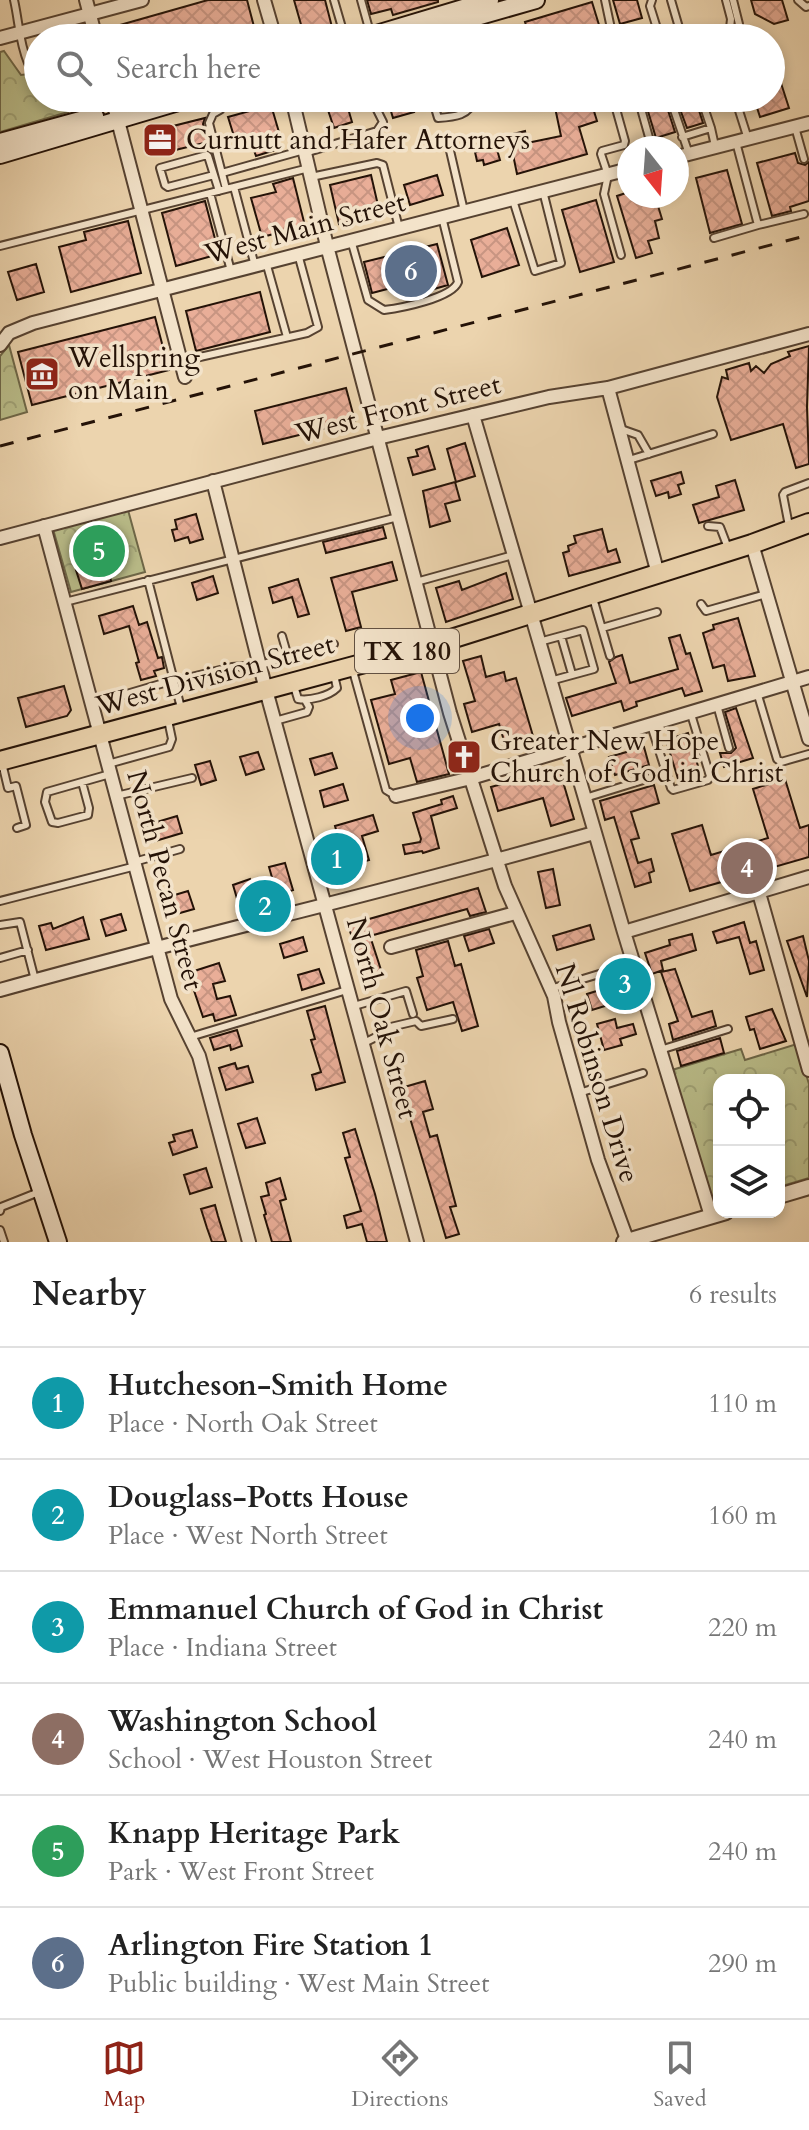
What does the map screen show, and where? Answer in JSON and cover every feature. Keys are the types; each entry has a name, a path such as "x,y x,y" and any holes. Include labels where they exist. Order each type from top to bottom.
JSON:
{"main road":[{"path":"460,17 490,0"},
{"path":"427,24 536,0"},
{"path":"0,142 105,112"},
{"path":"0,155 108,112"},
{"name":"West Division Street","path":"1,760 432,645 729,552 809,523"},
{"path":"0,1053 7,1101 58,1242"}],"street":[{"path":"86,0 93,24"},
{"path":"52,24 142,0"},
{"path":"264,0 271,24"},
{"path":"0,38 24,32"},
{"path":"116,112 185,377"},
{"name":"Nl Robinson Drive","path":"295,112 327,246 450,713 515,913 550,989 600,1166 626,1242"},
{"path":"689,154 809,123"},
{"name":"West Main Street","path":"0,345 4,328 617,172"},
{"name":"West Front Street","path":"0,538 378,438 549,397 608,388 809,334"},
{"path":"608,388 658,574"},
{"path":"473,415 660,1050 713,1197"},
{"name":"North Oak Street","path":"213,481 266,690 417,1242"},
{"name":"North Pecan Street","path":"44,526 171,999 199,1056 249,1242"},
{"path":"752,544 809,739"},
{"path":"396,796 471,778 650,722 809,677"},
{"path":"0,990 594,833"},
{"path":"624,932 809,877"},
{"path":"759,893 809,1070"},
{"path":"391,947 515,913"},
{"path":"785,1194 809,1187"},
{"path":"626,1242 713,1216"}],"lane":[{"path":"14,0 18,34 24,51"},
{"path":"334,0 341,24"},
{"path":"361,0 365,24"},
{"path":"605,0 610,24"},
{"path":"652,0 650,6 656,24"},
{"path":"671,0 678,24"},
{"path":"726,0 730,24"},
{"path":"733,0 739,24"},
{"path":"798,0 809,6"},
{"path":"216,112 209,123 226,189 260,264 287,337"},
{"path":"222,173 377,131 383,122 378,112"},
{"path":"436,112 438,118 466,112"},
{"path":"617,112 624,145 602,151 608,175 604,194 621,255"},
{"path":"642,112 649,136"},
{"path":"674,112 682,136"},
{"path":"706,112 716,147"},
{"path":"737,112 758,225"},
{"path":"795,127 804,159"},
{"path":"685,136 711,128"},
{"path":"448,142 464,211"},
{"path":"214,175 168,187 160,168 206,154 214,175 226,189"},
{"path":"0,246 226,189 377,163 383,165 399,228"},
{"path":"513,199 535,271 561,263 543,191"},
{"path":"210,193 232,272"},
{"path":"714,238 804,214"},
{"path":"351,240 368,300 384,310 401,307 456,289 458,282 442,217"},
{"path":"181,361 307,333 318,327 298,254"},
{"path":"621,429 632,431 642,438 649,454"},
{"path":"629,460 713,434"},
{"path":"790,529 783,495 809,483"},
{"path":"65,602 398,517"},
{"path":"708,526 720,527 729,552"},
{"path":"416,582 513,555"},
{"path":"82,782 88,815 52,822 45,802 47,792 82,782 169,747 172,739 174,680 148,580"},
{"path":"701,604 706,611 766,594"},
{"path":"592,595 610,656"},
{"path":"602,628 657,612"},
{"path":"539,642 583,630 594,669 550,681"},
{"path":"282,636 288,657"},
{"path":"561,636 572,674"},
{"path":"183,679 232,667 260,665 334,644"},
{"path":"351,667 386,790 396,796"},
{"path":"293,683 298,699 305,700 337,688 333,672"},
{"path":"92,704 174,680"},
{"path":"756,691 777,759 781,762 809,754"},
{"path":"275,721 307,712 309,707 305,700"},
{"path":"716,703 729,748"},
{"path":"650,722 673,790 708,780 710,776 690,711"},
{"path":"1,760 8,788"},
{"path":"584,799 666,773"},
{"path":"116,796 192,778"},
{"path":"0,790 16,786 26,825 17,828"},
{"path":"0,901 180,849"},
{"path":"0,925 20,922 35,980"},
{"path":"0,958 28,950"},
{"path":"550,989 609,971"},
{"path":"190,1037 350,989"},
{"path":"354,1006 406,991 413,1014"},
{"path":"364,1043 378,1036 382,1029 416,1021 421,1026 453,1019"},
{"path":"660,1050 728,1029"},
{"path":"579,1093 643,1073"},
{"path":"0,1207 42,1191"},
{"path":"0,1230 4,1242"}],"green space":[{"path":"4,51 21,75 24,75 24,112 68,112 0,132 0,52"},
{"path":"9,345 27,412 0,420 0,356"},
{"path":"128,510 145,572 71,592 53,529"},
{"path":"797,1044 809,1084 809,1178 785,1185 785,1074 713,1074 713,1207 672,1070 741,1049 745,1060"}],"building":[{"path":"208,0 247,0 253,24 124,24"},
{"path":"294,0 325,0 331,24 301,24"},
{"path":"367,0 438,2 393,15 391,9 371,14"},
{"path":"613,0 637,0 642,18 620,24"},
{"path":"751,0 782,0 788,20 774,24 755,14"},
{"path":"592,2 599,24 526,24"},
{"path":"246,112 273,112 281,139 272,142 275,150 256,156 251,142 237,146 228,117"},
{"path":"329,112 349,112 352,122 334,128"},
{"path":"391,112 414,112 393,118"},
{"path":"556,112 594,112 597,121 579,127 587,154 517,174 509,135 525,131 527,143 561,136"},
{"path":"648,112 669,112 675,132 655,136"},
{"path":"681,112 699,112 703,123 687,128"},
{"path":"758,112 776,112 760,117"},
{"path":"205,118 203,124 208,142 155,155 149,132"},
{"path":"494,139 500,160 484,165 483,160 477,161 475,152 480,151 478,144"},
{"path":"795,153 798,163 805,165 809,162 809,201 790,207 791,211 772,216 757,163"},
{"path":"727,170 742,224 710,233 696,178"},
{"path":"371,175 380,214 339,224 330,185"},
{"path":"437,175 443,195 410,205 404,185"},
{"path":"293,178 305,226 262,237 251,198 276,192 273,184"},
{"path":"596,200 614,262 580,272 562,210"},
{"path":"205,201 219,254 176,266 162,213"},
{"path":"621,208 659,208 662,219 655,221 659,238 648,241 652,253 636,258"},
{"path":"128,221 141,273 71,292 59,247 86,240 84,232"},
{"path":"507,228 519,265 482,277 471,240"},
{"path":"437,244 448,285 402,298 399,286 372,293 364,262"},
{"path":"36,264 44,292 17,300 8,272"},
{"path":"260,292 270,332 196,351 186,311"},
{"path":"155,317 169,370 32,405 18,352"},
{"path":"809,346 809,464 796,468 783,424 731,440 717,397 722,377 728,379 726,370 749,363 751,371 756,366 764,373 771,364 790,356 788,352"},
{"path":"346,388 355,421 263,444 255,411"},
{"path":"465,443 475,476 456,482 447,449"},
{"path":"428,446 435,469 413,475 408,458 418,456 416,450"},
{"path":"681,472 684,483 678,485 681,494 669,498 668,492 656,496 651,481"},
{"path":"735,480 744,510 699,523 693,505 719,497 716,486"},
{"path":"455,482 460,500 445,504 450,521 430,527 423,491"},
{"path":"196,514 203,539 190,543 188,537 175,541 172,530 177,529 175,520"},
{"path":"383,527 386,538 326,553 323,542"},
{"path":"602,529 608,552 616,549 620,562 569,576 563,553 569,551 568,546 576,543 574,536"},
{"path":"392,562 397,580 352,592 361,627 346,631 331,578"},
{"path":"87,566 89,576 109,571 111,581 82,589 76,570"},
{"path":"506,573 513,599 446,622 436,588 459,581 462,590"},
{"path":"213,576 218,593 197,600 192,583"},
{"path":"298,579 309,614 298,617 292,597 273,603 269,588"},
{"path":"133,606 139,625 147,622 164,668 154,671 156,676 141,680 129,626 104,634 99,616"},
{"path":"738,618 755,676 728,681 724,665 713,668 703,633 714,629 713,625"},
{"path":"680,635 686,654 690,653 702,691 685,696 682,688 636,702 637,706 624,711 621,701 572,716 566,698 616,683 609,662 616,657 622,655 630,683 678,669 669,638"},
{"path":"481,656 486,677 504,672 506,681 516,678 533,736 505,744 499,724 472,732 464,704 475,701 463,661"},
{"path":"421,672 449,774 417,782 410,758 389,764 371,700 395,694 391,680"},
{"path":"64,686 71,710 67,716 26,727 18,698"},
{"path":"736,708 753,758 724,767 720,753 731,753 736,748 725,712"},
{"path":"688,733 701,776 679,782 666,740"},
{"path":"644,747 649,765 615,775 609,757"},
{"path":"258,752 264,769 246,775 240,757"},
{"path":"332,753 337,768 315,775 310,759"},
{"path":"210,761 216,780 201,785 195,765"},
{"path":"559,768 574,819 551,826 543,798 498,811 491,787"},
{"path":"785,779 800,828 809,825 809,857 690,891 672,834 702,825 711,855 768,838 753,789"},
{"path":"343,784 348,800 324,807 320,791"},
{"path":"654,785 659,803 631,812 639,838 631,840 638,863 651,859 654,871 649,873 651,882 635,887 614,817 605,820 600,801"},
{"path":"453,796 457,808 431,816 439,848 405,854 403,845 420,842 421,839 413,813 442,804 441,800"},
{"path":"373,815 378,831 362,836 369,860 340,868 335,849 341,848 335,826"},
{"path":"177,816 182,833 152,842 147,825"},
{"path":"285,863 293,890 277,895 269,867"},
{"path":"553,869 560,905 546,908 538,872"},
{"path":"250,879 255,897 238,902 233,885"},
{"path":"478,888 486,912 470,916 467,909 370,936 383,976 366,981 348,925"},
{"path":"188,891 194,909 173,915 168,897"},
{"path":"121,914 126,930 106,936 101,920"},
{"path":"83,917 89,939 46,950 39,926 51,923 53,929"},
{"path":"744,922 750,943 756,941 764,970 750,974 739,937 717,943 713,932"},
{"path":"590,925 594,939 557,950 553,936"},
{"path":"489,929 494,943 469,951 464,936"},
{"path":"692,934 696,950 661,961 663,970 652,974 645,953 670,945 669,940"},
{"path":"803,936 809,961 807,997 787,941"},
{"path":"303,937 307,951 284,958 280,944"},
{"path":"448,941 455,966 461,964 478,1026 462,1031 453,1002 427,1010 417,978 423,976 416,950"},
{"path":"219,963 225,981 213,984 217,999 230,996 236,1015 215,1021 213,1014 203,1017 188,973"},
{"path":"319,969 324,983 302,990 298,975"},
{"path":"675,969 692,1017 712,1011 716,1026 673,1040 669,1024 678,1021 661,972"},
{"path":"616,985 621,1001 592,1010 587,994"},
{"path":"325,1006 345,1082 316,1090 312,1075 321,1072 311,1040 315,1039 307,1011"},
{"path":"772,1009 786,1041 760,1049 754,1029 750,1030 746,1017"},
{"path":"615,1019 617,1028 633,1024 636,1034 620,1039 622,1045 604,1050 597,1024"},
{"path":"237,1030 242,1046 231,1050 230,1045 214,1050 210,1038"},
{"path":"720,1038 724,1053 681,1066 677,1051"},
{"path":"235,1063 237,1069 248,1066 253,1082 226,1090 219,1068"},
{"path":"425,1081 433,1109 423,1112 430,1137 437,1135 456,1206 450,1207 459,1234 446,1238 401,1088"},
{"path":"257,1118 265,1143 246,1148 238,1124"},
{"path":"355,1129 387,1242 367,1242 362,1224 347,1228 344,1216 361,1211 345,1158 350,1157 343,1133"},
{"path":"192,1130 197,1147 173,1155 169,1143 175,1141 173,1135"},
{"path":"206,1168 212,1187 190,1194 184,1175"},
{"path":"280,1178 286,1199 280,1201 291,1242 272,1242 264,1215 261,1197 269,1195 266,1183"},
{"path":"215,1205 226,1242 212,1242 201,1209"}],"railway":[{"path":"0,446 809,235"}],"place":[{"name":"Curnutt and Hafer Attorneys","path":"160,140"},
{"name":"Arlington Fire Station 1","path":"411,271"},
{"name":"Wellspring on Main","path":"42,374"},
{"name":"Knapp Heritage Park","path":"99,551"},
{"name":"Greater New Hope Church of God in Christ","path":"464,757"},
{"name":"Hutcheson-Smith Home","path":"337,859"},
{"name":"Washington School","path":"747,868"},
{"name":"Douglass-Potts House","path":"265,906"},
{"name":"Emmanuel Church of God in Christ","path":"625,984"}]}
